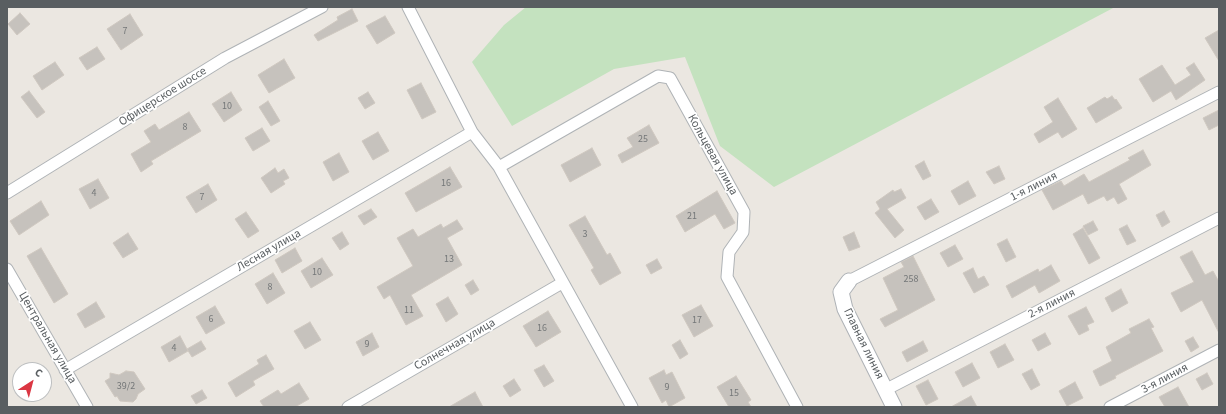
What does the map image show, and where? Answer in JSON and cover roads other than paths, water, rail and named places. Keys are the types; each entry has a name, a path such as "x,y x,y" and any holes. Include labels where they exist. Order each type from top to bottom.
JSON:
{"street":[{"name":"Офицерское шоссе","path":"7,194 224,58 322,7"},
{"path":"408,7 472,132 499,167 632,407"},
{"name":"Кольцевая улица","path":"499,167 658,76 670,78 744,212 743,232 729,252 727,277 797,407"},
{"name":"1-я линия","path":"849,281 1219,92"},
{"name":"Лесная улица","path":"65,370 472,132"},
{"name":"2-я линия","path":"885,390 1219,218"},
{"name":"Центральная улица","path":"7,269 87,407"},
{"name":"Главная линия","path":"849,281 841,292 844,309 894,407"},
{"name":"Солнечная улица","path":"348,407 562,283"},
{"name":"3-я линия","path":"1110,407 1219,350"}]}
